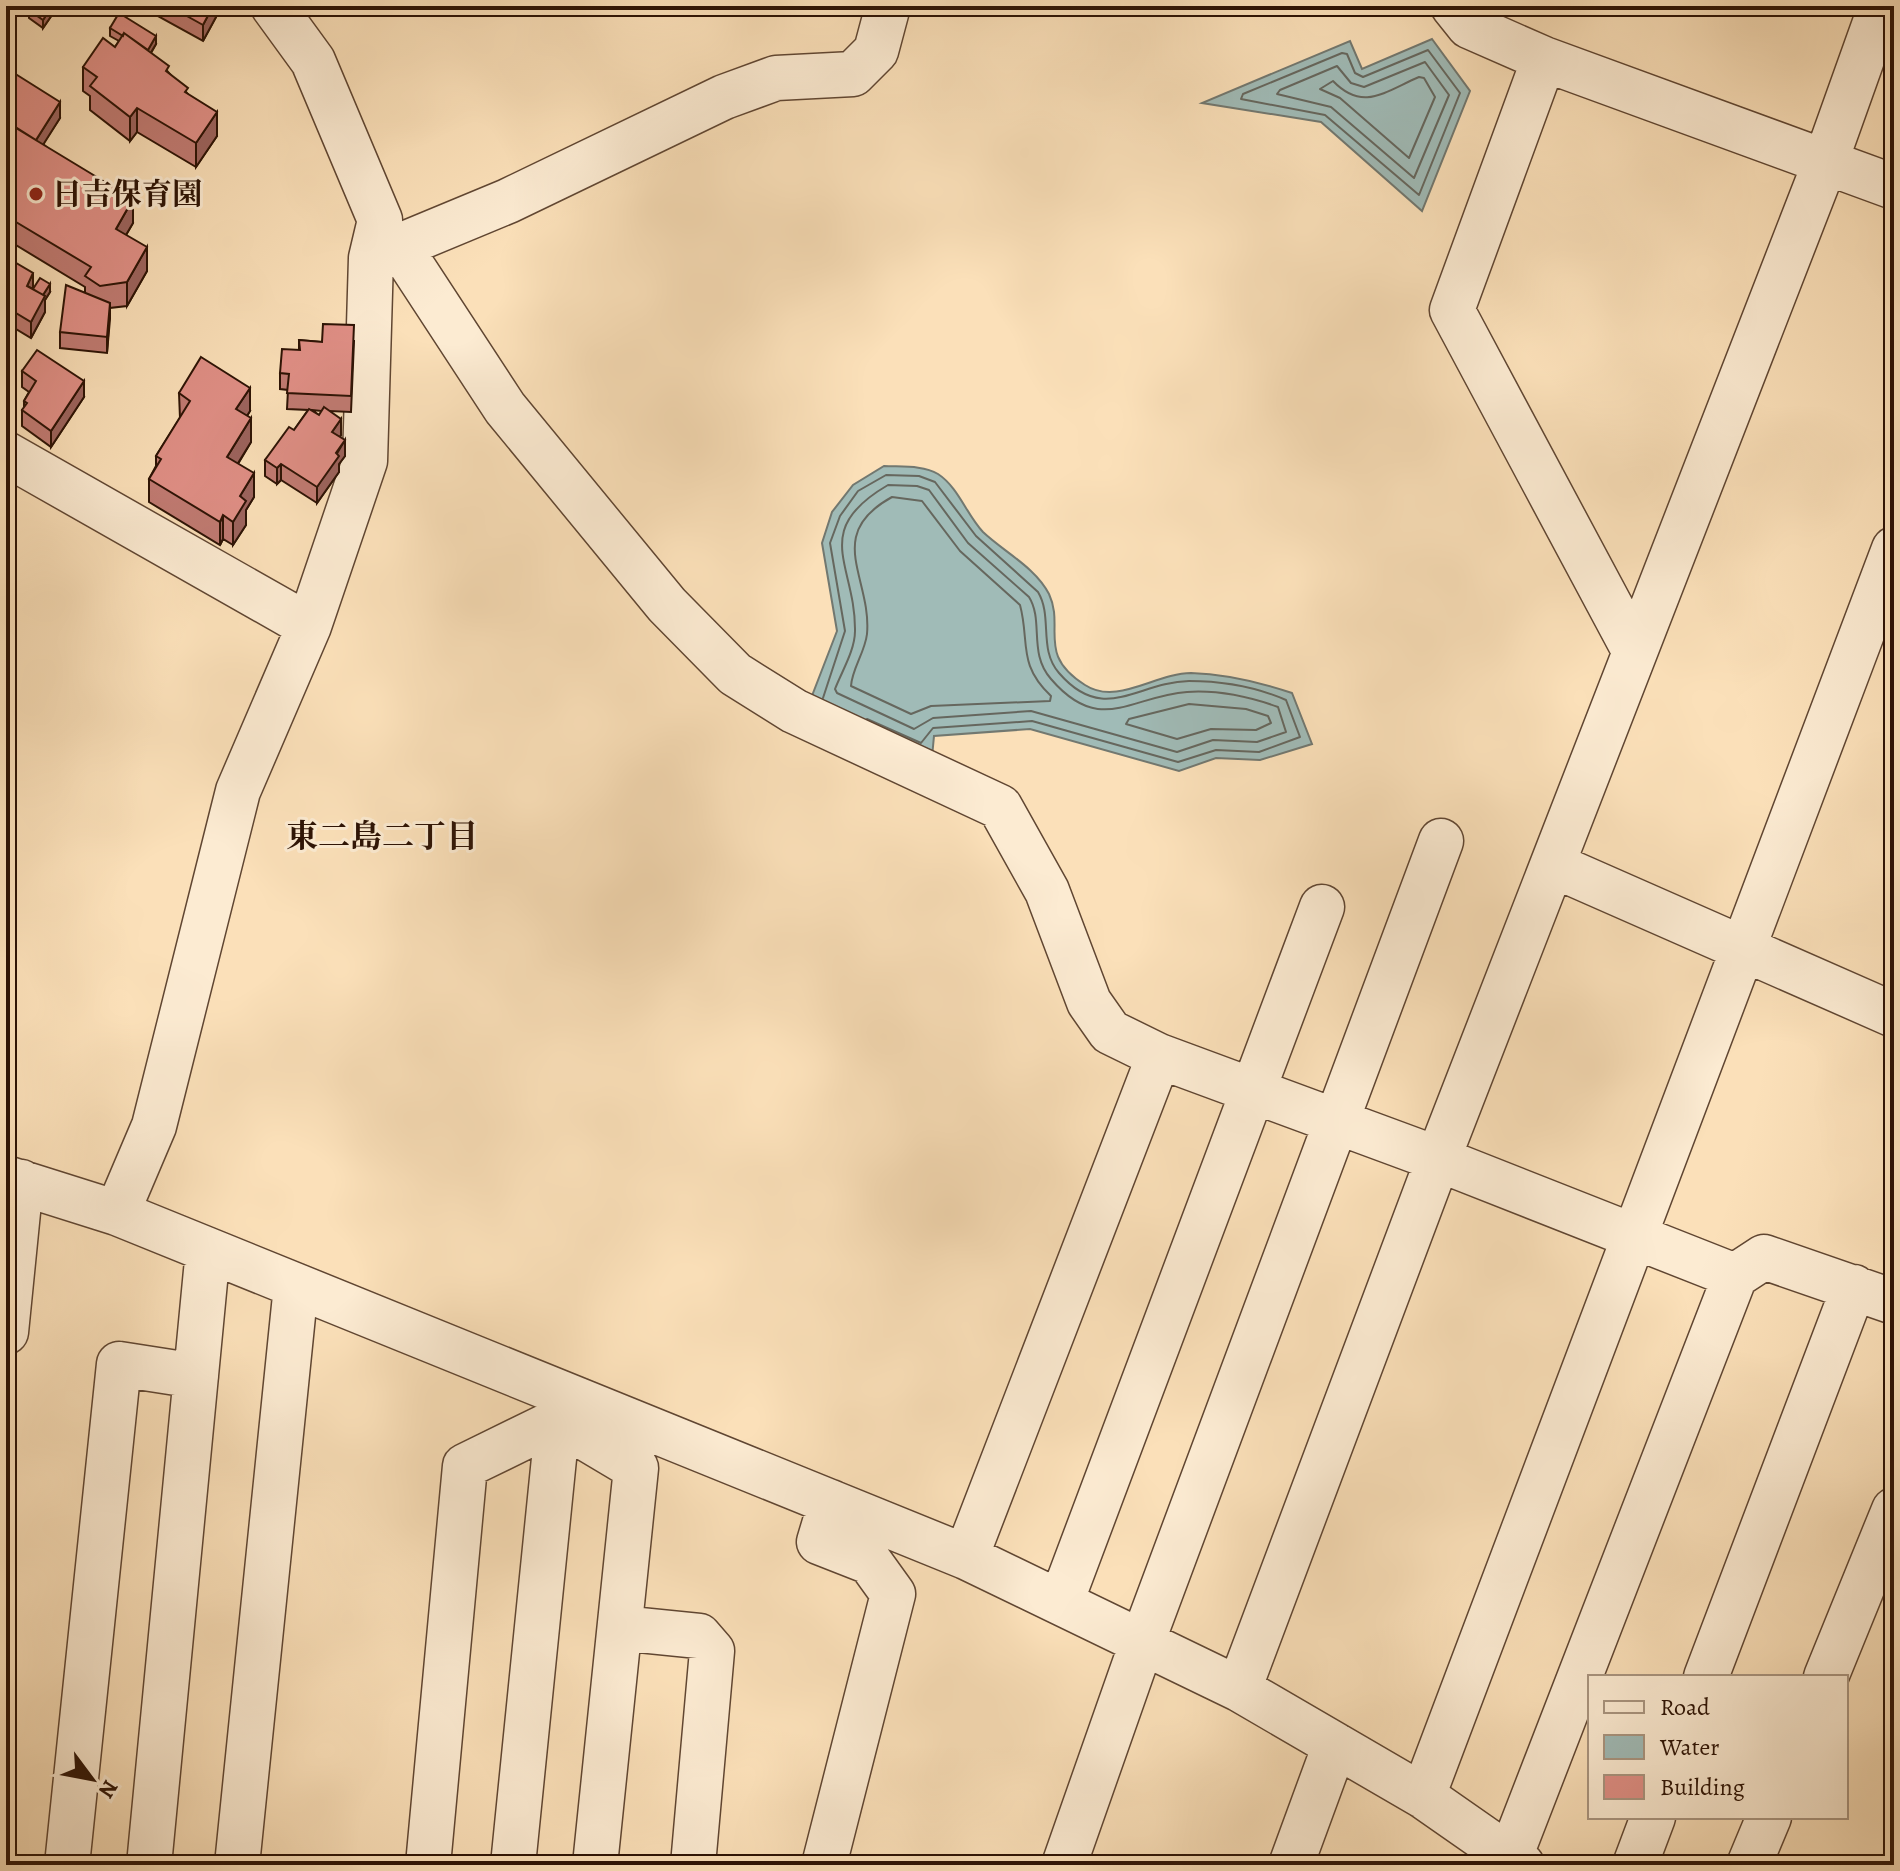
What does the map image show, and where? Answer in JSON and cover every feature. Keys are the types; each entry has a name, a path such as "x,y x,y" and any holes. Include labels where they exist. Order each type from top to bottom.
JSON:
{"street":[{"path":"117,1213 154,1126 238,791 309,626 365,461 385,252 380,220 361,168 313,61 273,6"},
{"path":"385,252 508,201 724,97 776,78 853,74 876,51 888,6"},
{"path":"1239,1689 1438,1159 1825,163 1881,6"},
{"path":"1467,13 1544,59 1894,187"},
{"path":"1544,59 1452,310 1635,652"},
{"path":"385,252 505,408 667,605 735,674 794,711 1000,807 1047,891 1089,1002 1110,1032 1159,1056 1438,1159 1735,1276"},
{"path":"6,454 309,626"},
{"path":"1423,1796 1741,946 1894,549"},
{"path":"1064,1865 1143,1640 1441,841"},
{"path":"1553,865 1894,1015"},
{"path":"1061,1602 1322,907"},
{"path":"966,1557 1159,1056"},
{"path":"6,1332 14,1180 117,1213 296,1286 559,1406 831,1502 966,1557 1239,1689 1423,1796 1516,1861 1735,1276 1764,1257 1894,1302"},
{"path":"149,1865 208,1250"},
{"path":"237,1865 296,1286"},
{"path":"1707,1675 1854,1287"},
{"path":"67,1865 119,1364 196,1376"},
{"path":"559,1406 636,1468 595,1865"},
{"path":"428,1865 465,1466 559,1406"},
{"path":"513,1865 559,1406"},
{"path":"824,1865 893,1594 870,1562 819,1542 831,1502"},
{"path":"1827,1675 1894,1510"},
{"path":"620,1628 699,1636 712,1651 693,1865"},
{"path":"1291,1865 1335,1745"},
{"path":"1635,1865 1652,1819"},
{"path":"1749,1865 1768,1819"}],"water":[{"path":"1432,39 1470,91 1422,211 1321,122 1202,103 1350,41 1362,69"},
{"path":"884,466 919,468 938,474 951,486 983,532 1036,576 1049,594 1053,606 1056,652 1070,674 1085,685 1097,691 1110,692 1191,673 1255,682 1292,693 1312,744 1260,760 1216,758 1179,771 1030,729 934,736 932,757 810,701 837,631 822,543 832,512 853,485"}],"building":[{"path":"32,6 52,6 43,20 29,10"},
{"path":"169,6 213,6 203,25"},
{"path":"119,13 156,36 148,50 124,33 123,36 110,28"},
{"path":"124,33 169,66 166,71 188,88 185,92 217,112 196,143 137,108 130,117 90,86 97,77 83,67 103,38 115,47"},
{"path":"6,68 60,102 36,140 6,121"},
{"path":"6,122 133,199 116,229 147,247 127,282 100,286 85,276 91,267 6,216 6,190 10,183 6,180"},
{"path":"6,257 33,273 27,286 45,296 31,322 6,307"},
{"path":"40,278 50,284 43,295 33,289"},
{"path":"66,285 110,303 107,337 60,332"},
{"path":"323,324 354,325 351,396 287,393 289,374 280,373 282,349 300,350 299,340 322,342"},
{"path":"37,350 84,381 51,431 22,410 36,381 22,371"},
{"path":"201,357 250,388 236,409 251,418 227,457 254,473 240,496 246,501 233,522 223,515 220,522 149,479 161,459 156,456 190,401 179,393"},
{"path":"324,407 341,419 332,432 345,440 336,453 339,456 317,487 281,464 277,468 265,460 289,427 294,430 309,409 319,415"}],"place":[{"name":"日吉保育園","path":"36,194"}],"district":[{"name":"東二島二丁目","path":"382,836"}]}
